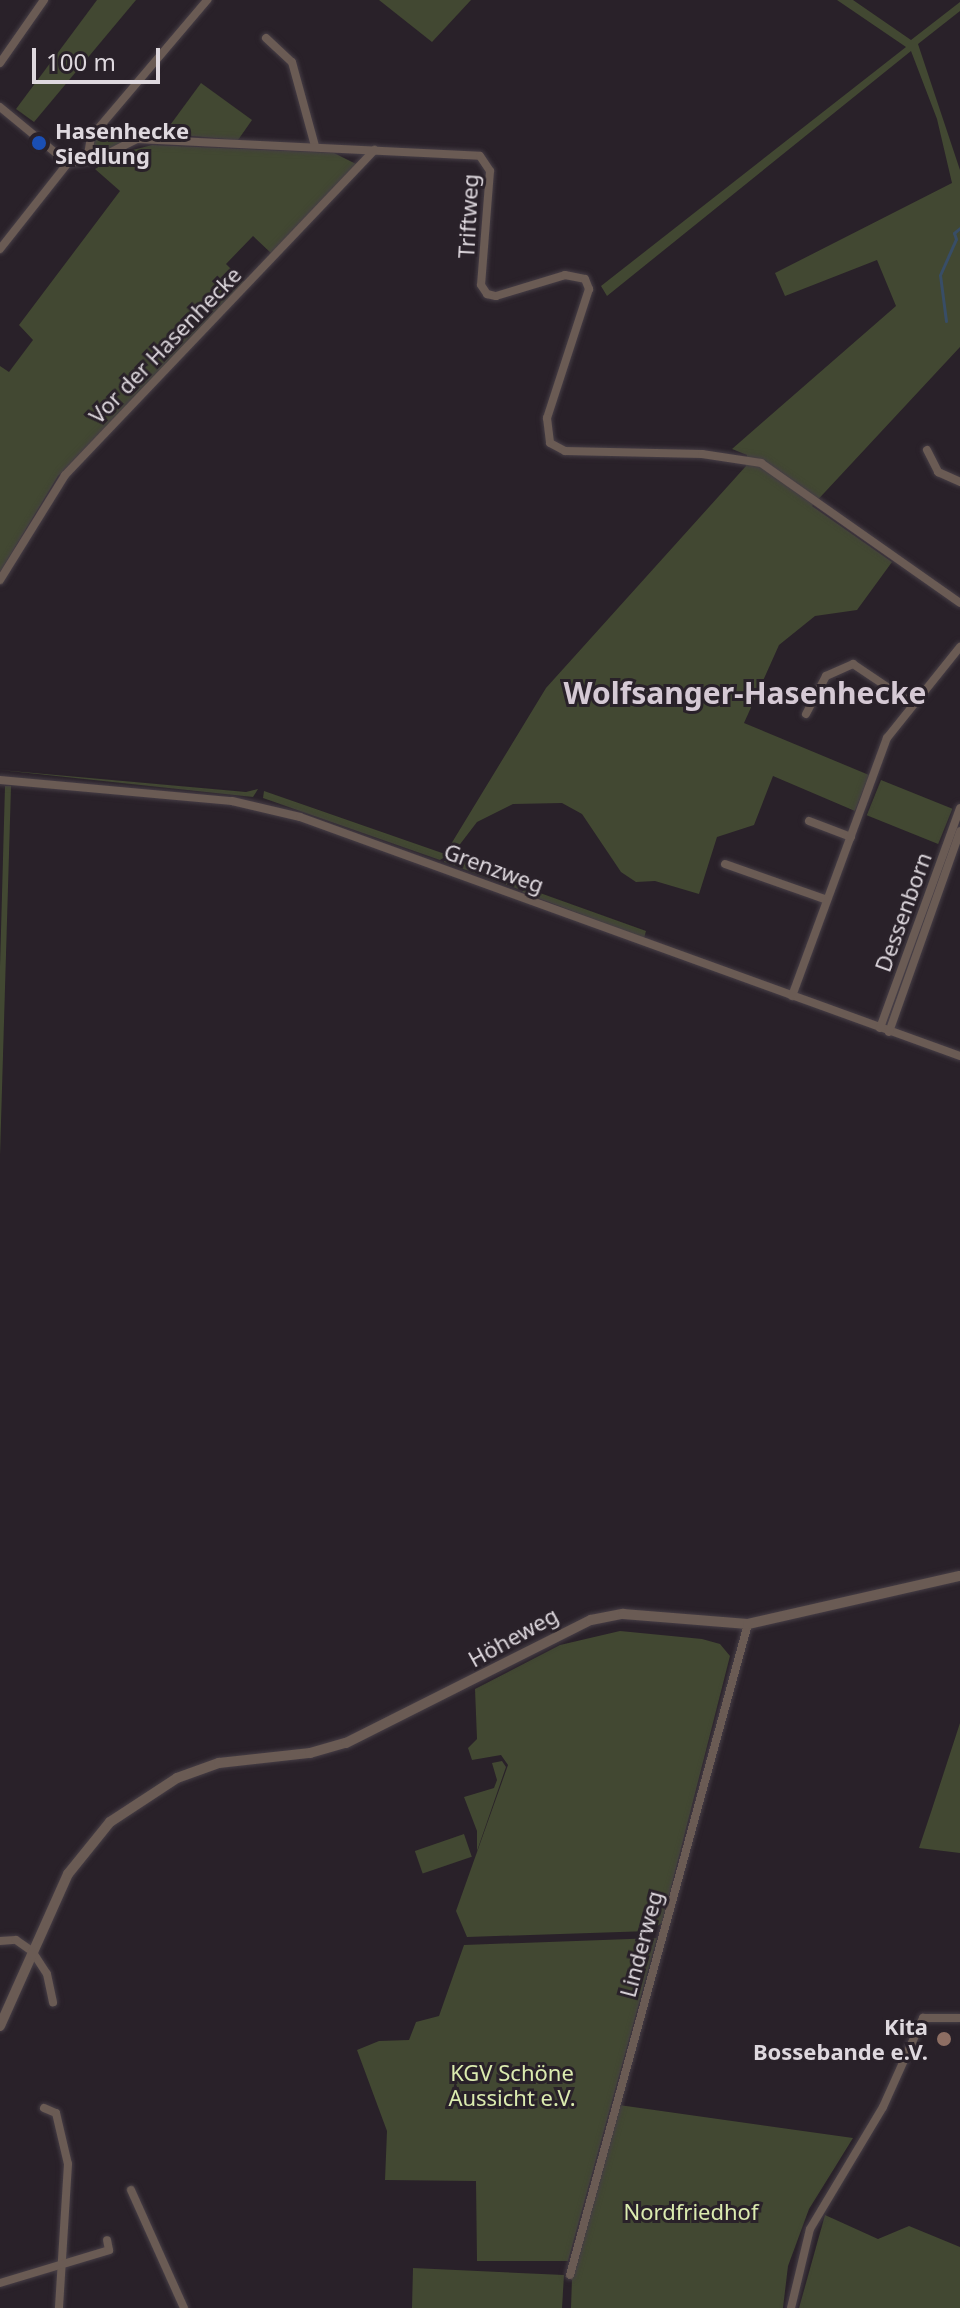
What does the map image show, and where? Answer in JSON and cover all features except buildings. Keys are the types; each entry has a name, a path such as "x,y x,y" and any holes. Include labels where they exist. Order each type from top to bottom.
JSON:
{"street":[{"path":"0,63 44,0"},
{"path":"87,160 91,137 207,0"},
{"path":"266,38 292,62 315,146"},
{"path":"0,107 68,163 0,249"},
{"name":"Triftweg","path":"68,163 87,160 137,139 472,153 488,164 481,285 487,294 496,296 565,275 585,279 590,298 547,418 550,443 565,451 702,454 761,463 960,603"},
{"name":"Vor der Hasenhecke","path":"0,580 65,475 375,150"},
{"path":"927,450 938,472 960,482"},
{"path":"792,996 887,738 911,703 960,647"},
{"path":"806,714 826,676 853,664 911,703"},
{"name":"Grenzweg","path":"0,780 255,804 960,1056"},
{"name":"Dessenborn","path":"884,1030 960,808"},
{"path":"809,821 851,837"},
{"name":"Dessenborn","path":"884,1030 958,843 960,831"},
{"path":"725,864 827,900"},
{"name":"Höheweg","path":"0,2026 68,1874 110,1822 177,1778 237,1760 310,1753 346,1743 591,1620 623,1614 748,1624 960,1576"},
{"name":"Linderweg","path":"570,2275 748,1624"},
{"path":"0,1941 16,1940 32,1951 44,1965 53,2002"},
{"path":"791,2308 815,2219 883,2107 923,2018 960,2018"},
{"path":"44,2108 56,2113 68,2164 59,2308"},
{"path":"131,2190 184,2308"},
{"path":"0,2283 109,2250 107,2240"}],"green space":[{"path":"97,0 136,0 34,122 16,109"},
{"path":"379,0 471,0 432,42"},
{"path":"837,0 853,0 911,40 960,2 960,11 918,44 960,170 960,347 812,506 892,562 857,610 815,616 779,645 744,723 869,775 855,811 773,776 754,825 717,837 699,894 655,881 636,882 621,872 582,814 562,803 513,804 477,822 451,856 520,882 518,889 444,862 448,855 440,860 263,798 264,791 445,854 546,688 746,466 747,455 732,449 896,306 877,260 785,296 775,273 952,183 937,119 911,51 607,296 601,286 906,47"},
{"path":"201,83 252,120 238,140 169,134 168,128"},
{"path":"105,127 149,133 94,154 91,146"},
{"path":"152,145 334,153 358,165 272,254 253,236 226,264 245,283 58,476 0,572 0,366 9,372 33,340 19,325 120,191 95,169 121,153"},
{"path":"0,770 246,792 258,789 253,797"},
{"path":"881,780 952,809 938,844 867,815"},
{"path":"5,786 11,786 0,1156 0,967"},
{"path":"526,888 646,931 644,938 522,892"},
{"path":"620,1631 702,1639 720,1644 730,1656 662,1923 650,1931 467,1937 456,1911 508,1765 501,1755 472,1760 468,1748 477,1739 475,1689 560,1645"},
{"path":"960,1723 960,1853 919,1848 932,1809"},
{"path":"502,1761 506,1767 477,1851 477,1831 464,1797 494,1788 497,1780 492,1763"},
{"path":"464,1834 472,1857 423,1874 415,1851"},
{"name":"KGV Schöne Aussicht e.V.","path":"657,1938 568,2261 477,2261 476,2181 385,2180 387,2131 357,2050 379,2041 409,2040 416,2022 439,2016 464,1945"},
{"name":"Nordfriedhof","path":"619,2105 853,2138 809,2209 788,2266 783,2308 571,2308 572,2278"},
{"path":"825,2215 878,2239 909,2226 960,2247 960,2308 799,2308"},
{"path":"413,2268 564,2275 562,2308 412,2308"}],"waterway":[{"path":"946,321 940,275 956,239 954,233 960,228"}],"place":[{"name":"Hasenhecke Siedlung","path":"39,143"},
{"name":"Kita Bossebande e.V.","path":"944,2039"}],"district":[{"name":"Wolfsanger-Hasenhecke","path":"745,693"}]}
